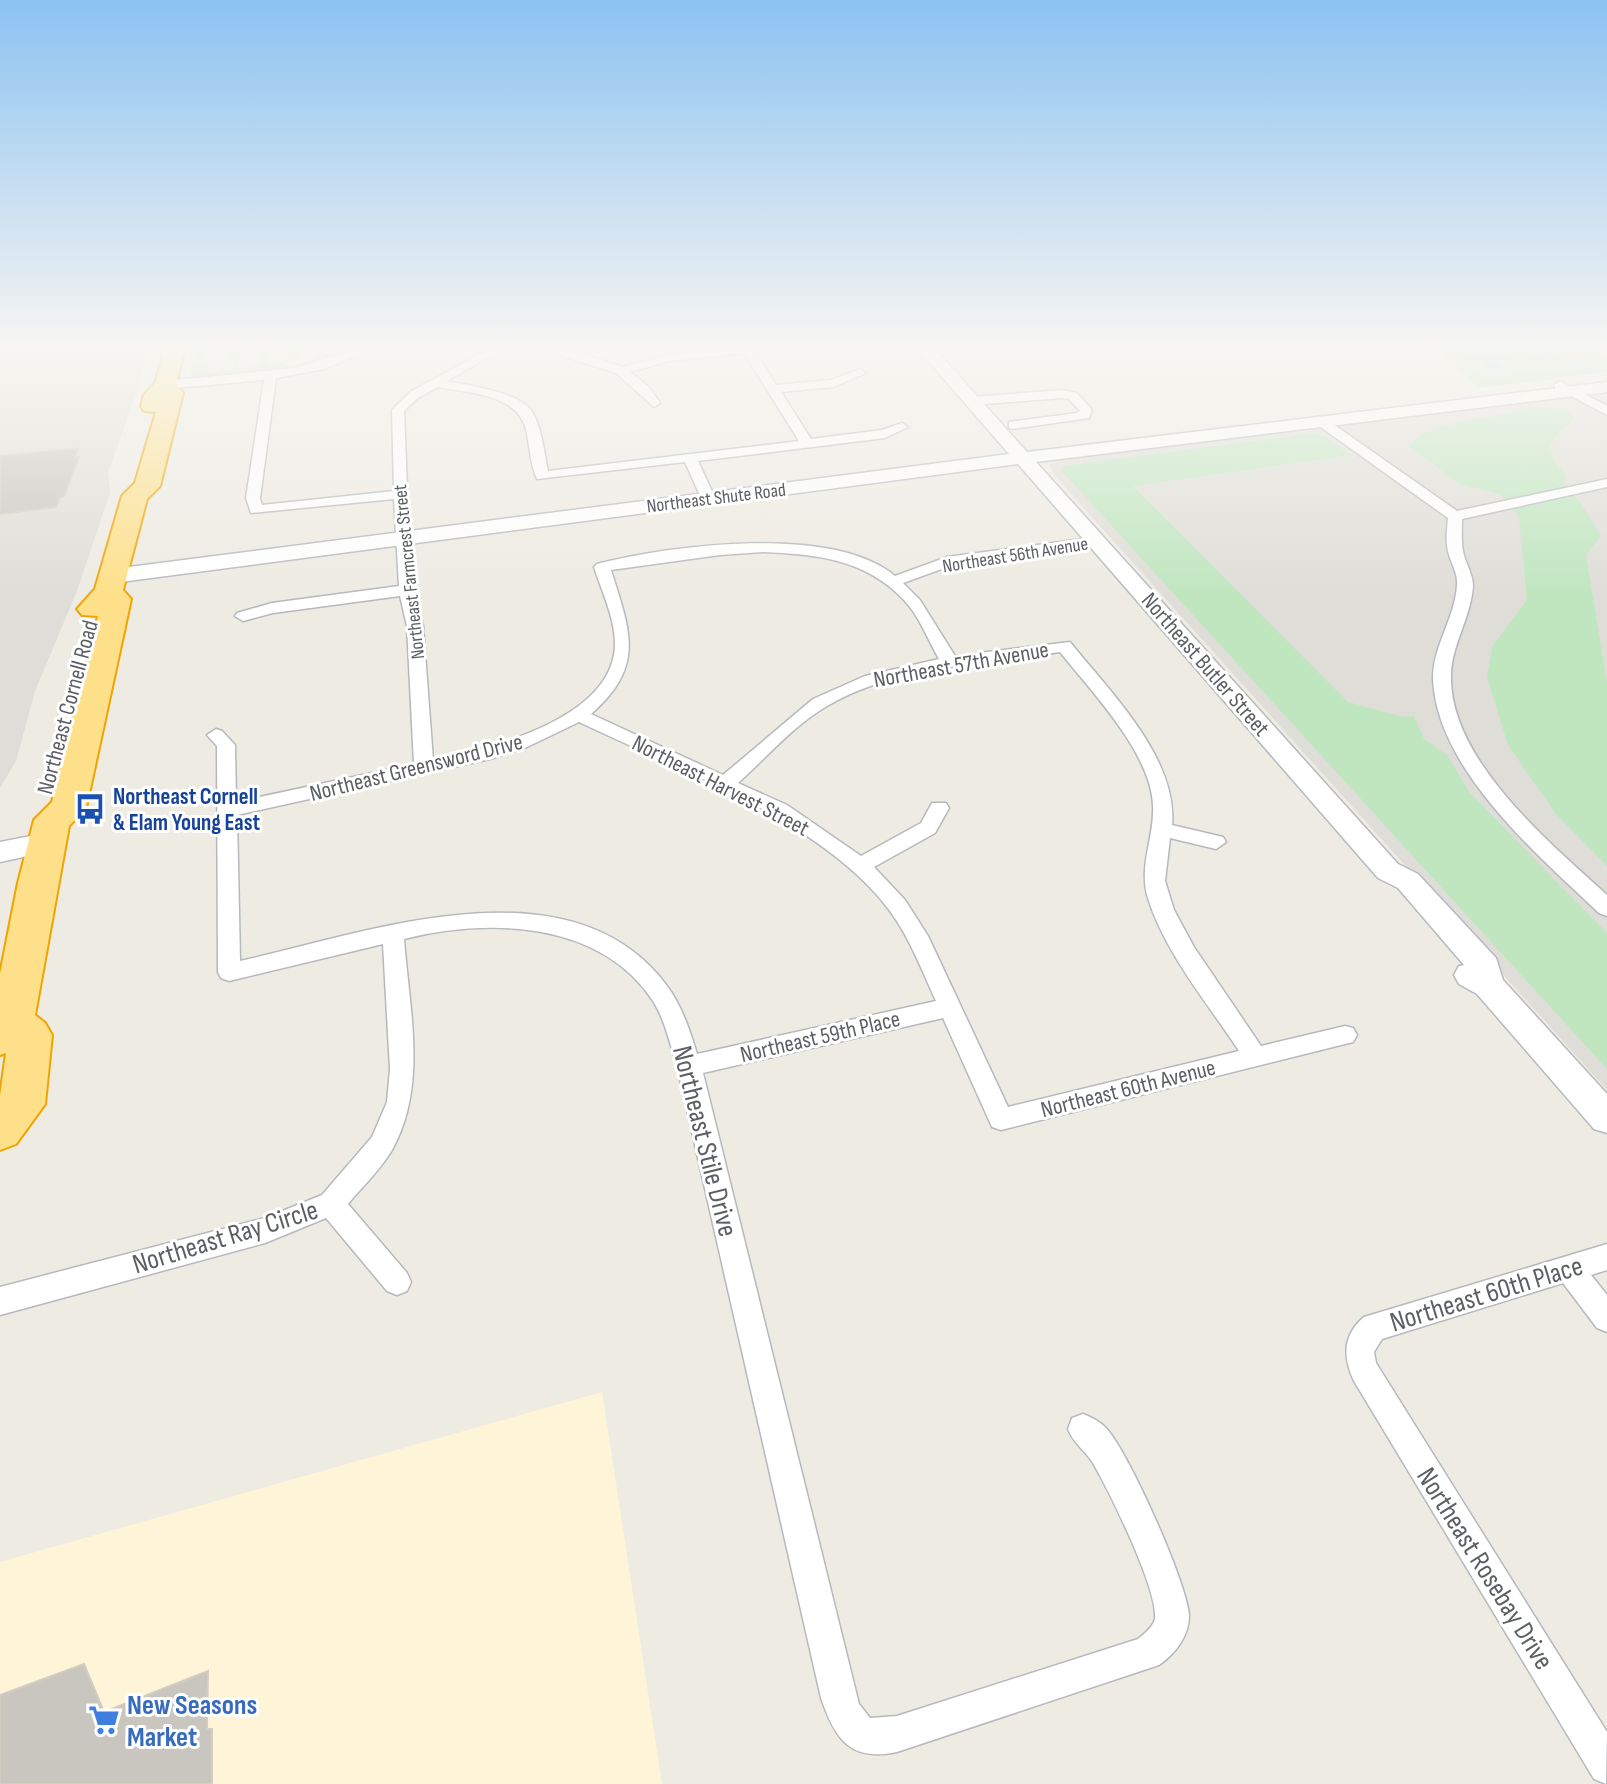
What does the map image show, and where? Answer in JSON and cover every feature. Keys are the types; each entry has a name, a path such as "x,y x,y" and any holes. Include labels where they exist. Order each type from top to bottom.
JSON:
{"highway":[{"name":"Northeast Cornell Road","path":"0,1126 22,1104 30,1035 6,1030 49,832 39,813 55,740 94,604 110,584 135,496 148,486 162,431"}],"main road":[{"name":"Northeast Butler Street","path":"1000,431 1388,871 1388,884 1465,973 1488,985 1607,1118"},
{"name":"Northeast Shute Road","path":"110,584 402,538 1229,431"},
{"path":"0,852 49,832"}],"street":[{"path":"263,431 253,498 256,510 400,494"},
{"name":"Northeast Farmcrest Street","path":"399,431 402,538 407,590 415,626 425,768"},
{"path":"531,431 542,476 892,431"},
{"path":"800,431 807,443"},
{"path":"1335,431 1455,516 1607,483"},
{"path":"690,458 708,498"},
{"path":"1455,516 1455,550 1466,583 1441,677 1443,698 1454,727 1472,762 1524,829 1607,908"},
{"name":"Northeast 56th Avenue","path":"894,582 947,562 1098,541"},
{"name":"Northeast Greensword Drive","path":"229,810 512,747 579,715 602,693 615,675 622,654 621,634 602,567 745,547 793,548 851,560 894,582 908,596 951,664"},
{"path":"243,616 272,608 407,590"},
{"name":"Northeast 57th Avenue","path":"725,784 819,703 874,678 1065,646 1156,773 1163,805 1161,829"},
{"name":"Northeast Harvest Street","path":"579,715 780,810 860,865 902,914 920,942 1001,1119"},
{"path":"216,735 226,746 229,810"},
{"path":"860,865 928,828 939,808"},
{"name":"Northeast Stile Drive","path":"229,810 229,972 460,920 502,919 575,932 608,947 637,966 660,993 675,1021 689,1066 839,1698 845,1715 860,1734 878,1738 897,1734 1146,1653 1162,1643 1170,1627 1172,1610 1114,1473 1096,1439 1083,1429"},
{"path":"1216,842 1161,829 1153,866 1157,893 1174,930 1255,1056"},
{"name":"Northeast Ray Circle","path":"0,1301 265,1230 331,1204 382,1144 399,1102 402,1069 393,934"},
{"name":"Northeast 59th Place","path":"689,1066 951,1007"},
{"name":"Northeast 60th Avenue","path":"1001,1119 1345,1035"},
{"path":"331,1204 397,1282"},
{"name":"Northeast 60th Place","path":"1364,1371 1359,1358 1359,1345 1364,1335 1374,1328 1607,1256"},
{"path":"1568,1268 1607,1318"},
{"name":"Northeast Rosebay Drive","path":"1364,1371 1607,1766"}],"shaded area":[{"path":"0,431 123,431 108,473 110,493 77,591 35,691 16,761 0,788"},
{"path":"1282,431 1607,431 1607,1090 1055,476 1049,465 1062,460"},
{"path":"602,1392 662,1784 0,1784 0,1562"}],"green space":[{"path":"1430,431 1560,431 1550,447 1554,460 1566,477 1562,483 1580,502 1601,536 1586,555 1607,683 1607,866 1556,814 1508,745 1487,677 1492,647 1527,600 1519,517 1500,494 1459,484 1409,446"},
{"path":"1314,433 1326,437 1350,455 1133,486 1348,702 1403,717 1414,716 1424,739 1447,755 1470,793 1607,933 1607,1069 1061,470 1064,466"}],"building":[{"path":"78,449 75,458 79,457 64,496 60,497 56,507 0,514 0,456"},
{"name":"New Seasons Market","path":"84,1664 104,1712 208,1671 207,1729 212,1729 212,1784 0,1784 0,1695"}],"place":[{"name":"Northeast Cornell & Elam Young East","path":"90,809"},
{"name":"New Seasons Market","path":"104,1720"}]}
